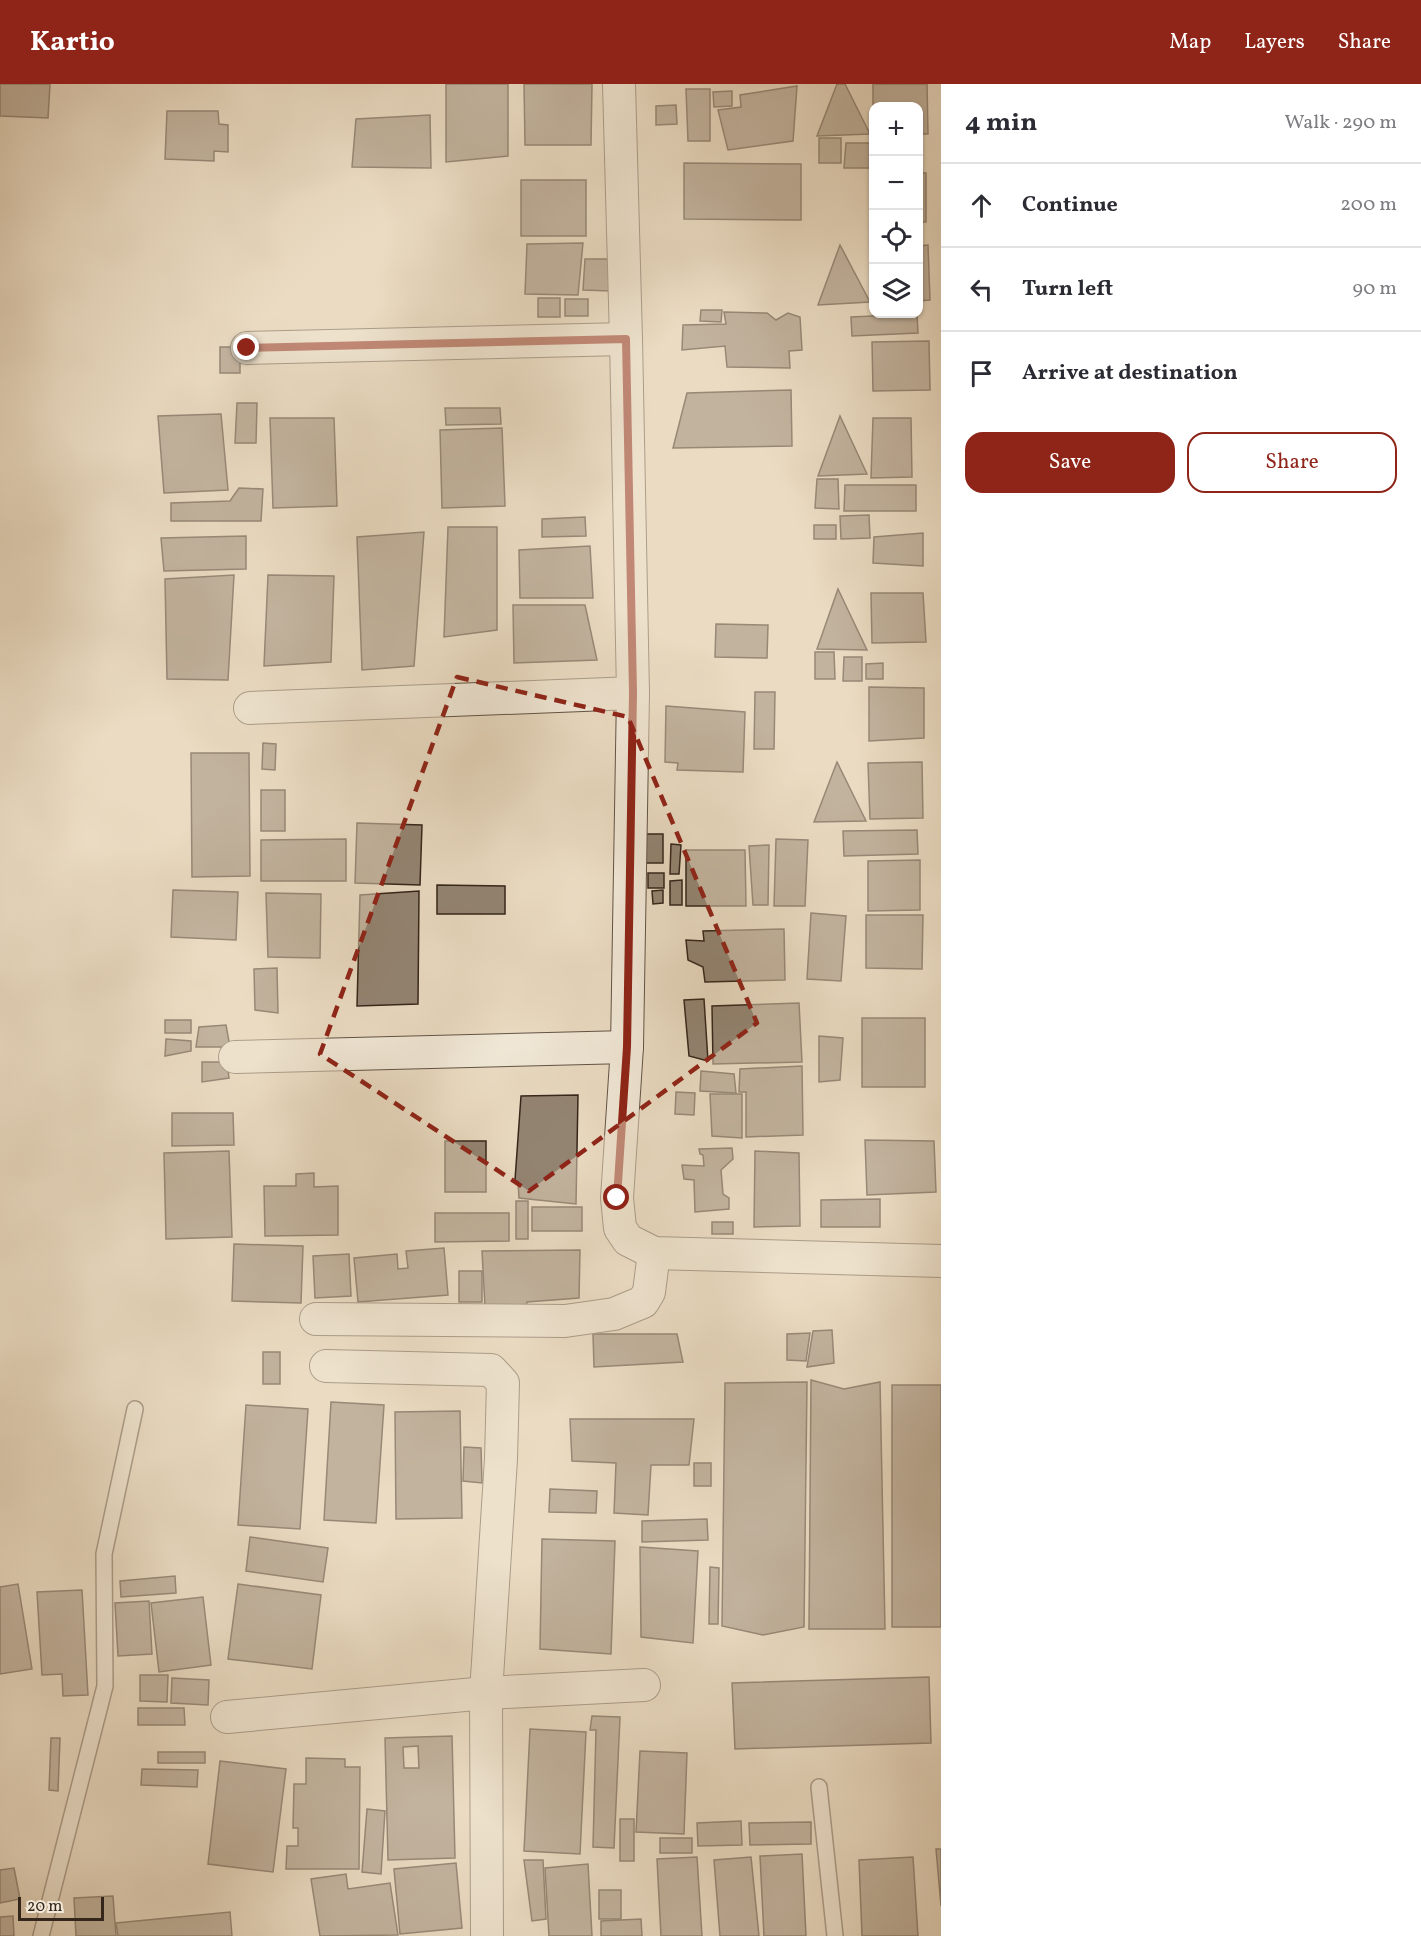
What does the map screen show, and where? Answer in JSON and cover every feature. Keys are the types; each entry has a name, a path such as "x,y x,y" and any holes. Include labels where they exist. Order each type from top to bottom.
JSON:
{"street":[{"path":"618,84 633,693 627,1047 617,1198 620,1228 628,1240 654,1253 941,1261"},
{"path":"247,348 626,339"},
{"path":"250,708 633,693"},
{"path":"235,1057 627,1047"},
{"path":"316,1318 565,1321 614,1314 643,1302 649,1292 654,1253"},
{"path":"326,1366 491,1370 503,1383 501,1459 486,1693 487,1936"},
{"path":"227,1718 486,1693 644,1685"}],"lane":[{"path":"41,1936 105,1686 105,1554 135,1409"},
{"path":"819,1787 835,1936"}],"highlighted area":[{"path":"457,677 628,717 757,1023 529,1191 320,1054"}],"building":[{"path":"0,84 50,84 48,118 0,116"},
{"path":"446,84 508,84 508,156 446,162"},
{"path":"524,84 592,84 591,145 525,145"},
{"path":"837,84 845,84 869,134 817,136"},
{"path":"873,84 927,84 928,134 923,134 923,102 873,102"},
{"path":"797,86 793,141 728,150 718,110 741,107 740,95"},
{"path":"686,89 710,89 710,141 688,141"},
{"path":"732,91 732,106 714,107 713,92"},
{"path":"676,105 677,124 656,125 656,106"},
{"path":"167,111 218,111 219,124 228,125 228,152 214,151 214,161 165,159"},
{"path":"430,115 431,168 352,167 356,119"},
{"path":"819,138 841,138 841,163 819,163"},
{"path":"846,143 869,143 869,168 844,168"},
{"path":"684,163 801,164 801,220 684,219"},
{"path":"923,173 926,173 926,222 923,222"},
{"path":"521,180 586,180 586,236 521,236"},
{"path":"583,243 578,295 525,294 527,244"},
{"path":"840,245 869,302 818,305"},
{"path":"928,245 930,300 923,301 923,264 923,246"},
{"path":"585,259 610,259 611,291 583,290"},
{"path":"538,298 560,298 560,317 538,317"},
{"path":"565,299 588,299 588,316 565,316"},
{"path":"701,310 722,310 721,322 700,321"},
{"path":"724,312 767,313 776,320 788,313 800,317 802,350 789,351 790,368 727,367 725,346 682,350 683,325 726,324"},
{"path":"851,317 917,318 918,333 852,336"},
{"path":"929,341 930,390 873,391 872,342"},
{"path":"220,347 240,347 240,373 220,373"},
{"path":"791,390 792,446 673,448 687,393"},
{"path":"237,403 257,403 256,443 235,443"},
{"path":"445,408 500,408 501,424 446,425"},
{"path":"221,414 228,490 164,493 158,416"},
{"path":"840,416 867,474 818,476"},
{"path":"270,418 334,418 337,506 273,508"},
{"path":"873,418 911,418 912,477 871,478"},
{"path":"502,428 505,506 442,508 440,430"},
{"path":"817,479 838,479 839,509 815,508"},
{"path":"845,485 916,485 916,511 844,511"},
{"path":"239,488 263,489 261,521 171,521 171,503 230,501"},
{"path":"869,515 870,538 841,539 840,516"},
{"path":"585,517 586,536 542,537 542,519"},
{"path":"814,525 836,525 836,539 814,539"},
{"path":"448,527 497,527 497,630 444,637"},
{"path":"424,532 414,666 362,670 357,537"},
{"path":"923,533 923,566 873,563 874,537"},
{"path":"246,536 246,569 164,571 161,538"},
{"path":"590,546 593,598 520,598 519,550"},
{"path":"234,575 228,680 167,679 165,579"},
{"path":"268,575 334,576 331,662 264,666"},
{"path":"838,589 867,650 817,649"},
{"path":"871,593 923,593 926,642 872,643"},
{"path":"513,605 585,605 597,660 514,663"},
{"path":"716,624 768,625 767,658 715,657"},
{"path":"815,652 834,652 835,679 815,679"},
{"path":"844,657 862,657 862,681 843,681"},
{"path":"883,663 883,679 866,679 866,664"},
{"path":"869,687 924,688 924,738 869,741"},
{"path":"755,692 775,692 774,749 754,749"},
{"path":"666,706 745,712 743,772 677,770 678,763 665,762"},
{"path":"263,743 276,744 275,770 262,769"},
{"path":"191,753 249,753 250,876 192,877"},
{"path":"837,762 866,821 814,822"},
{"path":"922,762 923,818 870,819 868,763"},
{"path":"261,790 285,790 285,831 261,831"},
{"path":"357,823 422,825 420,885 355,883"},
{"path":"917,830 918,854 844,856 843,831"},
{"path":"643,834 663,834 663,863 643,863"},
{"path":"346,839 346,881 261,881 261,840"},
{"path":"776,839 808,840 805,906 774,906"},
{"path":"671,844 681,845 679,874 670,874"},
{"path":"769,845 768,905 753,905 749,846"},
{"path":"686,850 745,850 746,906 686,906"},
{"path":"920,860 920,910 868,911 868,861"},
{"path":"648,873 664,873 664,888 648,888"},
{"path":"682,880 682,905 670,905 670,881"},
{"path":"437,885 505,886 505,914 437,914"},
{"path":"173,890 238,892 236,940 171,937"},
{"path":"663,890 663,903 653,904 652,891"},
{"path":"419,891 418,1004 357,1006 360,895"},
{"path":"266,893 321,894 320,958 268,957"},
{"path":"811,913 846,916 841,981 807,979"},
{"path":"866,915 923,915 922,969 866,968"},
{"path":"784,929 785,980 705,982 703,967 688,960 686,940 704,941 703,931"},
{"path":"277,968 278,1013 255,1010 254,969"},
{"path":"704,999 708,1061 689,1056 684,1000"},
{"path":"799,1003 802,1062 713,1064 712,1006"},
{"path":"862,1018 925,1018 925,1087 862,1087"},
{"path":"165,1020 191,1020 191,1033 165,1033"},
{"path":"226,1025 230,1047 196,1047 199,1027"},
{"path":"819,1036 843,1038 840,1080 819,1082"},
{"path":"166,1039 191,1041 191,1051 165,1056"},
{"path":"202,1062 227,1062 229,1078 202,1082"},
{"path":"802,1066 803,1135 746,1137 746,1092 739,1092 740,1069"},
{"path":"701,1071 734,1074 736,1093 700,1091"},
{"path":"676,1092 695,1093 694,1115 675,1114"},
{"path":"710,1094 742,1094 742,1138 712,1136"},
{"path":"578,1095 576,1204 519,1198 518,1182 515,1180 521,1096"},
{"path":"172,1113 233,1113 234,1145 172,1146"},
{"path":"865,1140 934,1141 936,1192 867,1195"},
{"path":"445,1141 486,1141 486,1192 445,1192"},
{"path":"732,1148 733,1159 721,1170 723,1194 729,1198 729,1209 695,1212 694,1180 684,1179 682,1165 704,1166 703,1155 700,1154 699,1149"},
{"path":"229,1151 232,1237 166,1239 164,1153"},
{"path":"755,1151 799,1153 800,1226 754,1227"},
{"path":"314,1173 314,1187 338,1186 338,1235 265,1236 264,1186 296,1186 296,1174"},
{"path":"880,1199 880,1227 821,1227 821,1200"},
{"path":"516,1201 528,1201 528,1239 516,1239"},
{"path":"532,1207 582,1207 582,1231 532,1231"},
{"path":"435,1213 509,1213 509,1241 435,1242"},
{"path":"712,1222 733,1222 733,1234 712,1234"},
{"path":"234,1244 303,1246 301,1303 232,1301"},
{"path":"444,1248 448,1295 358,1302 354,1258 397,1254 398,1269 408,1268 406,1251"},
{"path":"580,1250 579,1298 527,1302 526,1307 485,1306 482,1251"},
{"path":"349,1254 351,1296 315,1298 313,1256"},
{"path":"459,1271 482,1271 482,1302 459,1302"},
{"path":"832,1330 834,1363 807,1367 813,1331"},
{"path":"810,1333 806,1361 787,1360 787,1334"},
{"path":"593,1334 677,1334 683,1362 594,1367"},
{"path":"263,1352 280,1352 280,1384 263,1384"},
{"path":"811,1380 844,1389 880,1382 885,1629 809,1629"},
{"path":"807,1382 804,1627 763,1635 722,1626 725,1383"},
{"path":"892,1385 941,1385 941,1627 892,1627"},
{"path":"331,1402 384,1405 376,1523 324,1520"},
{"path":"246,1405 308,1409 300,1529 238,1525"},
{"path":"460,1411 462,1518 396,1519 395,1412"},
{"path":"570,1419 694,1419 689,1465 651,1465 648,1515 614,1513 616,1463 572,1461"},
{"path":"464,1447 481,1448 482,1483 463,1481"},
{"path":"694,1463 711,1463 711,1486 694,1486"},
{"path":"550,1489 597,1491 596,1513 549,1512"},
{"path":"707,1519 708,1540 642,1542 642,1521"},
{"path":"250,1537 328,1548 323,1582 246,1571"},
{"path":"542,1539 615,1541 611,1654 540,1649"},
{"path":"640,1547 698,1551 693,1643 641,1637"},
{"path":"710,1567 719,1568 718,1624 709,1624"},
{"path":"175,1576 176,1593 121,1597 120,1581"},
{"path":"18,1584 32,1669 0,1674 0,1587"},
{"path":"238,1584 321,1595 312,1669 228,1659"},
{"path":"82,1590 88,1695 63,1696 62,1674 42,1675 37,1592"},
{"path":"203,1597 211,1665 159,1672 151,1603"},
{"path":"149,1601 152,1654 118,1656 115,1603"},
{"path":"140,1675 168,1675 167,1702 140,1701"},
{"path":"929,1677 931,1743 735,1749 732,1683"},
{"path":"172,1678 209,1680 208,1705 171,1703"},
{"path":"138,1708 184,1708 185,1725 138,1725"},
{"path":"592,1716 620,1717 614,1848 593,1847 596,1730 590,1730"},
{"path":"530,1729 586,1732 580,1854 524,1851"},
{"path":"452,1736 455,1858 388,1860 385,1738","holes":["418,1746 419,1768 404,1768 403,1747"]},
{"path":"51,1738 60,1738 58,1791 49,1790"},
{"path":"640,1751 687,1753 684,1834 636,1832"},
{"path":"158,1752 205,1752 205,1763 158,1763"},
{"path":"306,1758 345,1759 345,1767 360,1767 359,1869 286,1869 287,1846 298,1846 298,1828 293,1828 294,1784 306,1784"},
{"path":"220,1761 286,1769 273,1872 208,1864"},
{"path":"142,1769 198,1770 197,1787 141,1785"},
{"path":"367,1809 385,1811 381,1874 362,1872"},
{"path":"620,1819 634,1819 634,1861 620,1861"},
{"path":"741,1821 742,1845 698,1846 697,1823"},
{"path":"811,1822 811,1844 750,1845 749,1823"},
{"path":"660,1838 692,1838 692,1853 660,1853"},
{"path":"936,1849 941,1849 941,1906"},
{"path":"802,1854 806,1936 764,1936 760,1856"},
{"path":"697,1857 702,1936 661,1936 657,1859"},
{"path":"751,1857 759,1936 720,1936 714,1860"},
{"path":"913,1857 918,1936 862,1936 859,1860"},
{"path":"524,1860 543,1860 546,1919 532,1921"},
{"path":"456,1863 462,1928 400,1934 394,1869"},
{"path":"588,1864 592,1936 549,1936 545,1868"},
{"path":"14,1868 20,1899 0,1903 0,1870"},
{"path":"346,1874 348,1889 390,1883 398,1935 320,1936 311,1879"},
{"path":"599,1890 621,1890 621,1919 599,1919"},
{"path":"113,1896 116,1936 76,1936 74,1898"},
{"path":"230,1912 232,1936 118,1936 116,1923"},
{"path":"13,1916 14,1936 0,1936 0,1917"},
{"path":"641,1919 642,1936 601,1936 601,1921"}],"route":[{"path":"247,348 626,339 633,693 627,1047 617,1198"}]}
